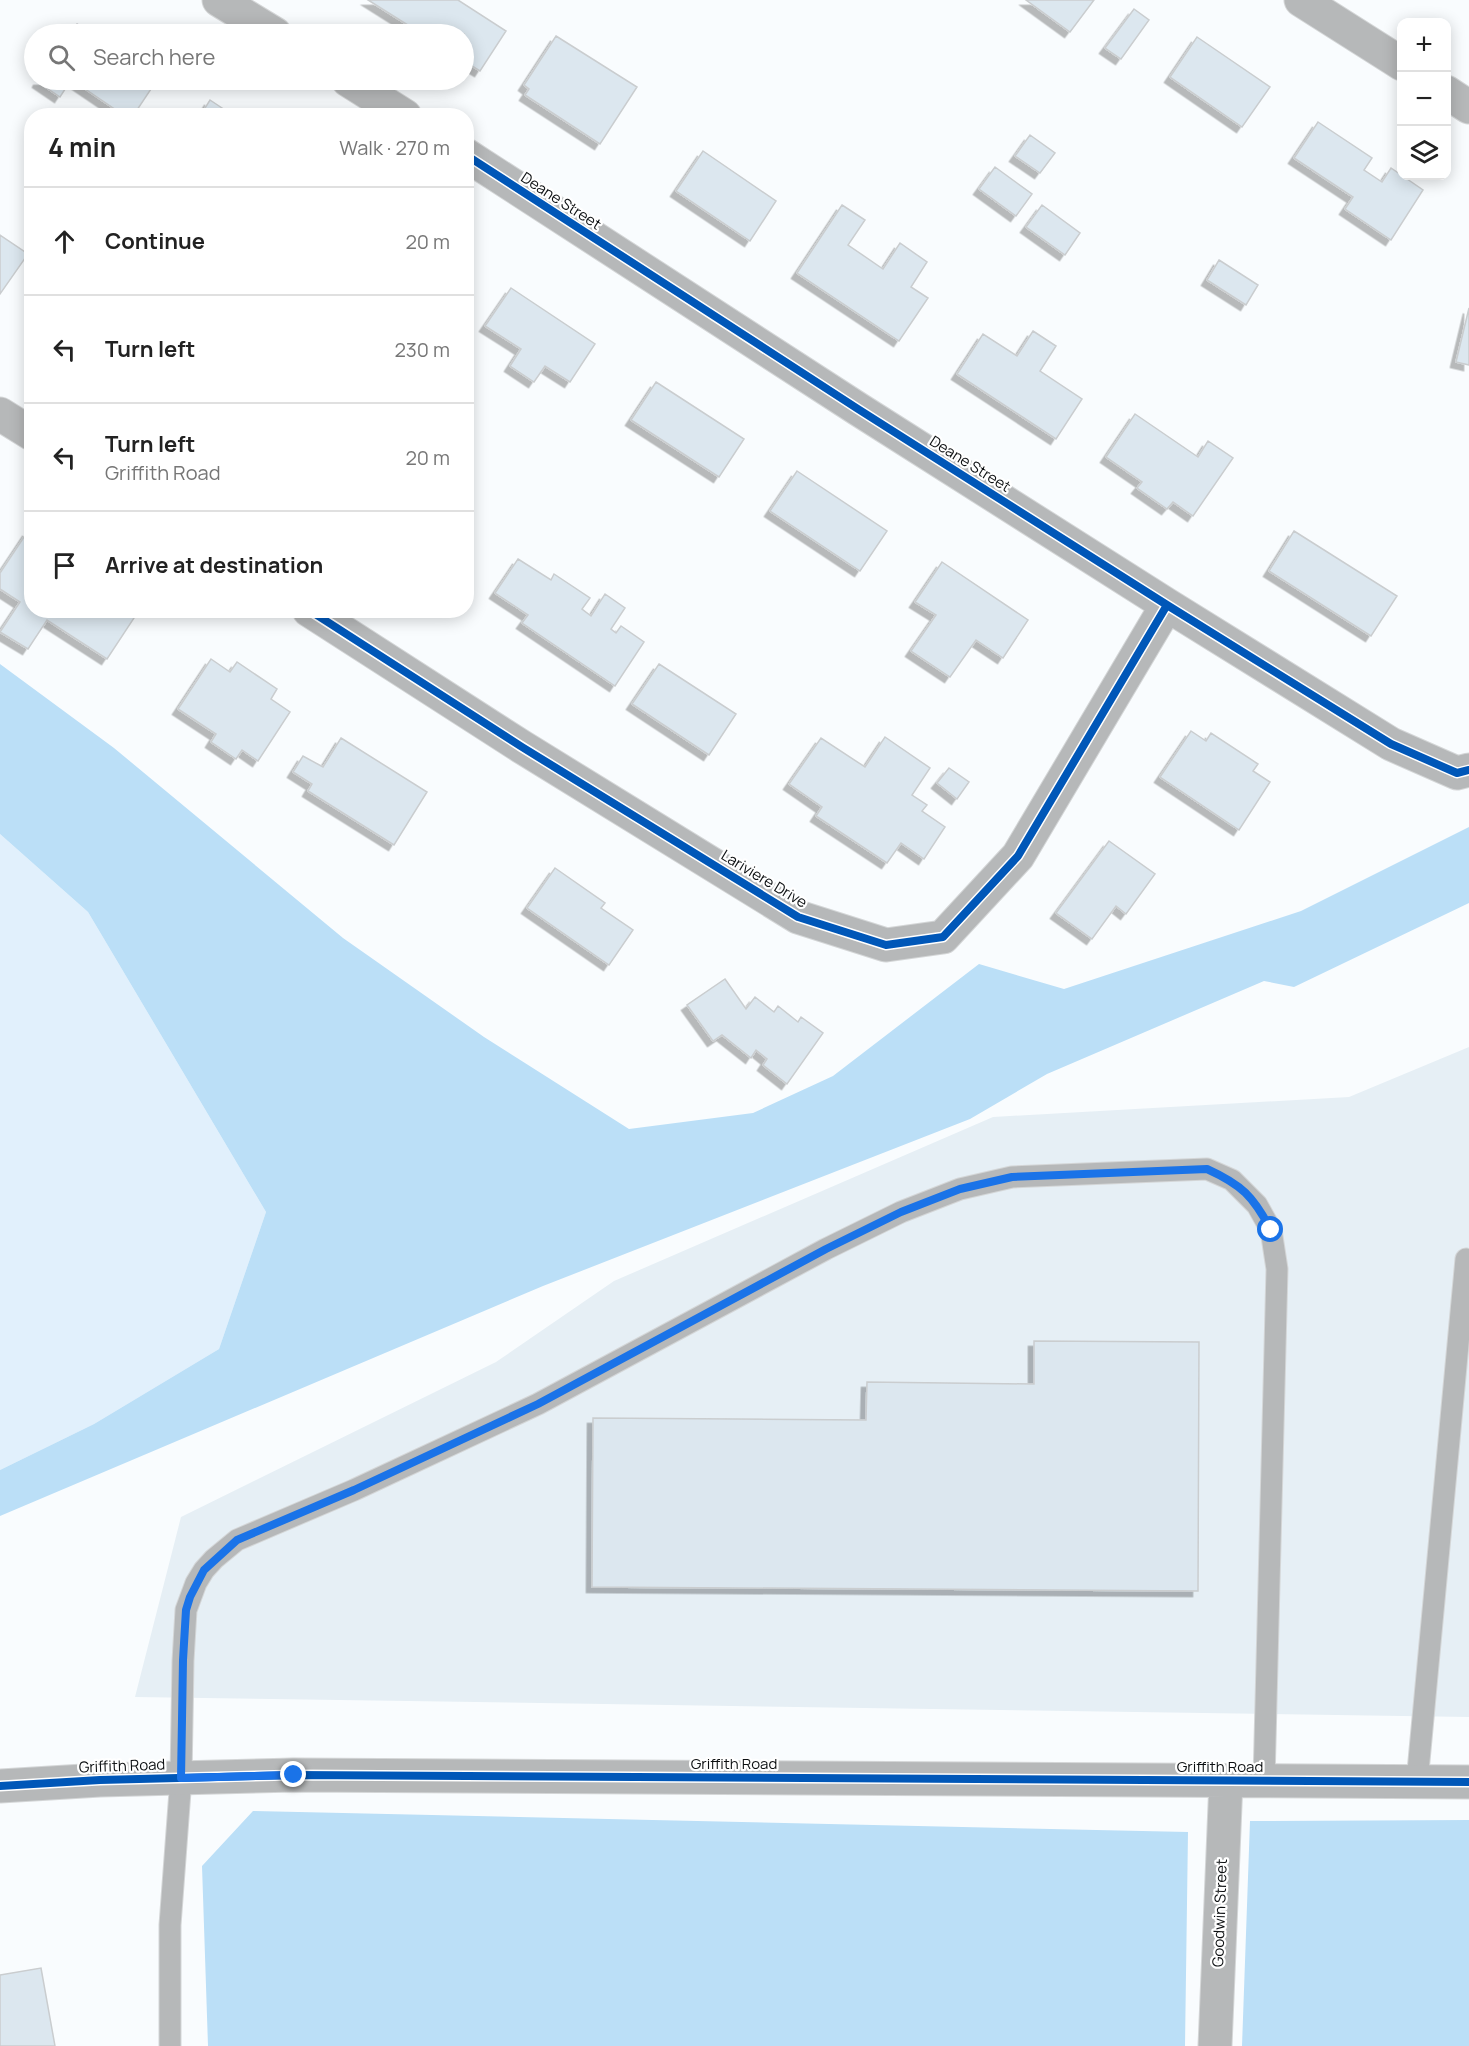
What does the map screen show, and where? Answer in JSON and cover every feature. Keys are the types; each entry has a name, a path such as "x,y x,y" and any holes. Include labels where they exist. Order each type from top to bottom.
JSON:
{"street":[{"path":"219,0 259,24"},
{"path":"1301,0 1397,61"},
{"path":"364,90 392,108"},
{"path":"1451,95 1469,106"},
{"name":"Deane Street","path":"474,160 838,396 1390,744 1457,773 1469,770"},
{"path":"0,414 24,429"},
{"name":"Lariviere Drive","path":"321,618 522,747 798,917 886,945 943,937 1018,856 1167,605"},
{"name":"Griffith Road","path":"0,1786 294,1775 1469,1782"},
{"name":"Goodwin Street","path":"1215,2046 1226,1781"}],"lane":[{"path":"170,2046 170,1925 181,1778 186,1610 204,1570 237,1540 354,1490 538,1404 826,1249 901,1212 960,1189 1012,1177 1207,1169 1232,1180 1257,1205 1271,1230 1277,1269 1264,1781"},
{"path":"1417,1782 1466,1259"}],"shaded area":[{"path":"0,664 114,748 343,938 484,1037 629,1129 753,1113 833,1076 979,964 1064,989 1301,911 1469,827 1469,903 1294,987 1264,981 1047,1074 970,1119 543,1286 0,1516 0,1470 94,1424 219,1349 266,1212 88,912 0,834"},
{"path":"0,834 88,912 266,1212 219,1349 94,1424 0,1470"},
{"path":"1469,1047 1469,1717 135,1697 181,1517 496,1362 614,1281 993,1117 1349,1097"},
{"path":"253,1811 1188,1832 1185,2046 208,2046 202,1866"},
{"path":"1469,1820 1469,2046 1242,2046 1250,1821"}],"building":[{"path":"368,0 458,0 506,31 480,71 474,67 474,24 406,24"},
{"path":"1026,0 1094,0 1070,32"},
{"path":"1134,9 1149,20 1121,59 1105,48"},
{"path":"556,36 637,87 600,144 525,95 529,89 524,85"},
{"path":"1197,37 1270,87 1242,127 1170,77"},
{"path":"50,90 65,90 60,97"},
{"path":"87,90 150,90 138,108 113,108"},
{"path":"210,100 222,108 205,108"},
{"path":"1318,122 1372,158 1364,170 1382,182 1391,168 1397,172 1397,180 1408,180 1423,190 1391,240 1345,209 1353,197 1294,158"},
{"path":"1030,135 1055,153 1040,173 1015,156"},
{"path":"703,151 776,201 750,241 676,191"},
{"path":"995,167 1032,194 1016,216 979,189"},
{"path":"842,205 865,220 848,245 883,269 900,243 927,262 911,287 928,298 899,341 797,273"},
{"path":"1042,205 1080,233 1065,255 1026,227"},
{"path":"0,235 24,251 24,260 0,294"},
{"path":"1219,260 1258,285 1246,305 1207,280"},
{"path":"511,288 595,344 570,382 545,366 534,382 510,366 521,349 485,326"},
{"path":"1469,308 1469,365 1456,362"},
{"path":"1033,331 1056,346 1040,371 1082,399 1056,439 957,374 983,334 1017,356"},
{"path":"656,382 744,439 719,477 631,420"},
{"path":"1135,414 1198,457 1208,441 1233,458 1193,516 1173,502 1167,509 1137,488 1142,482 1106,457"},
{"path":"797,471 887,531 860,571 770,511"},
{"path":"1294,531 1397,596 1371,636 1269,571"},
{"path":"24,537 24,618 134,618 107,659 47,620 28,649 0,632 20,602 0,589 0,573"},
{"path":"518,559 551,580 554,574 590,598 582,609 591,616 605,594 625,608 611,629 616,633 621,626 644,642 615,686 522,623 528,615 495,593"},
{"path":"942,562 1028,620 1003,658 976,640 950,677 911,651 936,615 915,602"},
{"path":"211,659 230,672 237,662 277,689 271,699 290,712 258,761 242,750 236,759 211,742 216,734 178,709"},
{"path":"659,664 736,714 709,755 632,704"},
{"path":"1191,731 1206,741 1211,733 1258,764 1253,771 1270,782 1239,830 1160,777"},
{"path":"885,737 930,768 912,795 927,805 922,811 945,827 924,859 901,843 887,863 816,816 822,807 789,784 821,738 865,767"},
{"path":"341,738 427,792 394,845 308,791 312,784 293,772 303,756 323,767"},
{"path":"949,768 969,782 957,799 937,783"},
{"path":"1109,841 1155,874 1126,914 1116,906 1092,939 1056,913"},
{"path":"555,868 605,903 601,908 633,930 609,965 527,908"},
{"path":"725,979 746,1009 755,997 774,1012 778,1006 798,1022 801,1017 823,1033 787,1084 763,1065 767,1059 756,1050 751,1058 722,1035 713,1041 687,1005"},
{"path":"1034,1341 1199,1342 1198,1591 592,1587 593,1418 866,1420 867,1382 1034,1384"},
{"path":"41,1968 55,2046 0,2046 0,1975"}],"cycle path":[{"path":"474,160 858,409 1391,744 1457,773 1469,770"},
{"path":"321,618 522,747 798,917 886,945 943,937 1018,856 1167,605"},
{"path":"0,1786 100,1780 294,1775 1469,1782"}],"route":[{"path":"294,1775 181,1778 186,1610 196,1583 204,1570 237,1540 354,1490 538,1404 826,1249 901,1212 960,1189 1012,1177 1207,1169 1232,1180 1257,1205 1271,1230"}]}
